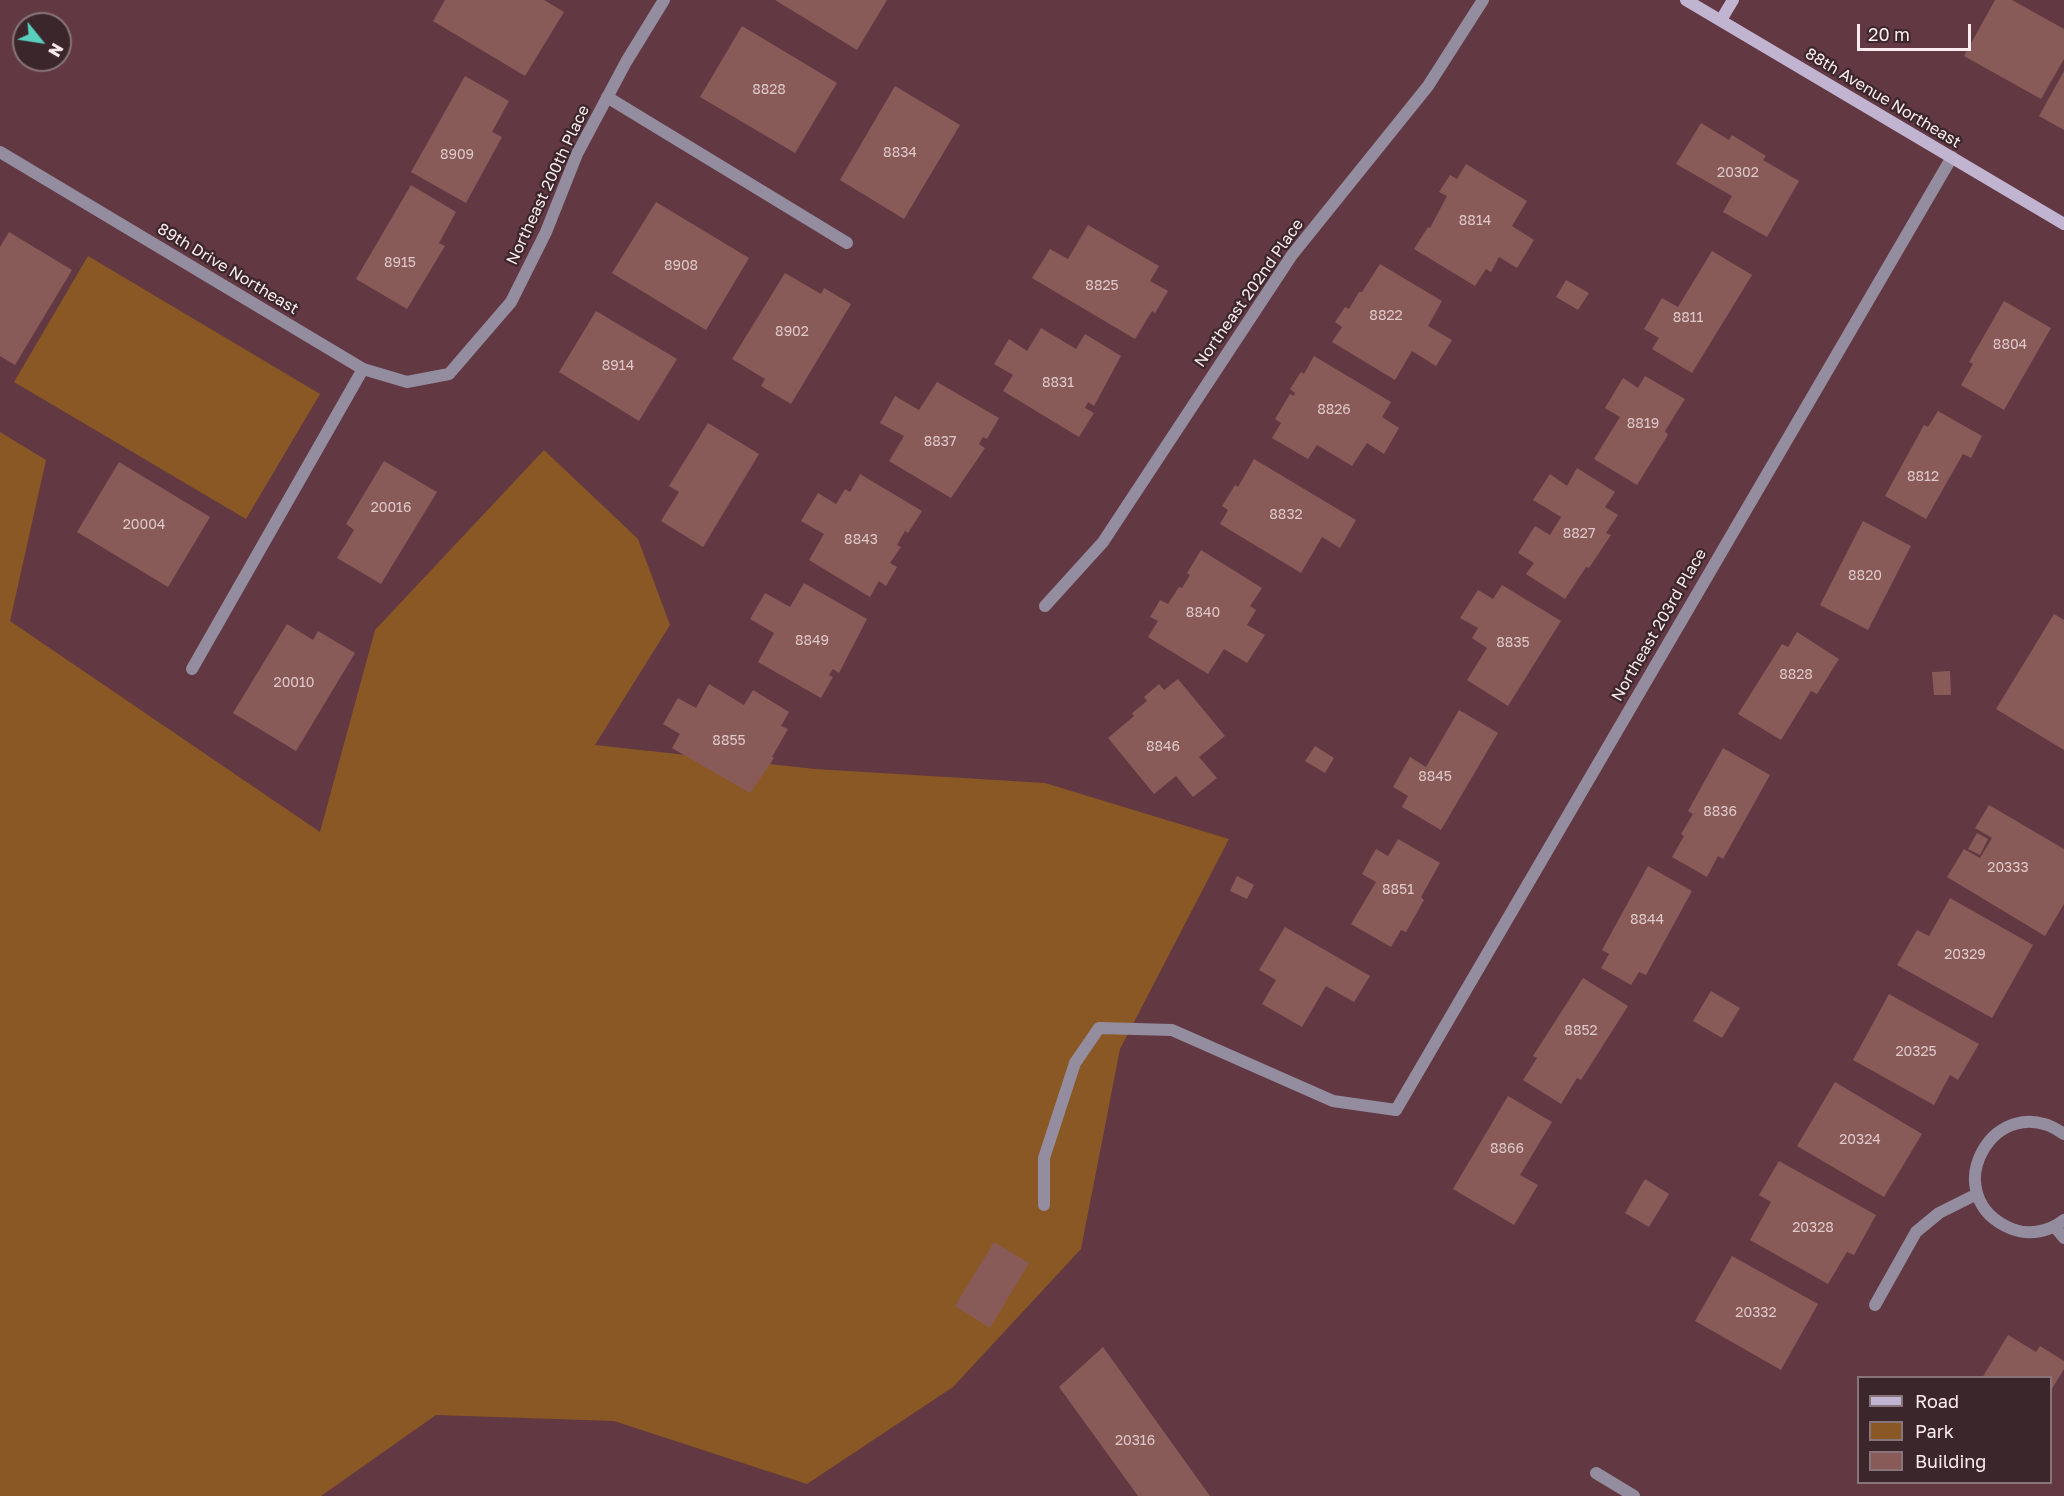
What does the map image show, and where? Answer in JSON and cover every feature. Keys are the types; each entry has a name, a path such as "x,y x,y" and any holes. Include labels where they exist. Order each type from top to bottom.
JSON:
{"street":[{"name":"Northeast 200th Place","path":"449,374 511,302 546,232 577,154 607,97 664,0"},
{"name":"Northeast 202nd Place","path":"1045,606 1103,542 1292,255 1428,86 1483,0"},
{"name":"88th Avenue Northeast","path":"1686,0 2064,224"},
{"path":"1721,20 1733,0"},
{"path":"607,97 847,243"},
{"name":"89th Drive Northeast","path":"0,152 363,369 407,382 449,374"},
{"name":"Northeast 203rd Place","path":"1044,1205 1044,1158 1075,1064 1099,1028 1172,1030 1333,1101 1396,1110 1952,157"},
{"path":"192,669 363,369"},
{"path":"2064,1134 2054,1127 2037,1122 2019,1123 2003,1129 1988,1141 1978,1157 1974,1176 1977,1194 1986,1211 2000,1224 2017,1231 2036,1232 2059,1224 2064,1238"},
{"path":"1875,1305 1916,1232 1939,1213 1977,1194"},
{"path":"1596,1473 1634,1496"}],"green space":[{"path":"88,256 320,394 246,519 14,382"},
{"path":"0,432 46,460 10,621 320,832 375,630 544,450 638,539 670,625 595,745 815,769 1045,783 1229,839 1120,1049 1081,1249 953,1387 807,1484 614,1421 436,1415 321,1496 0,1496"}],"building":[{"path":"445,0 544,0 564,12 525,76 433,21"},
{"path":"775,0 887,0 857,50"},
{"path":"1995,0 2012,0 2064,29 2064,59 2041,99 1964,56"},
{"path":"742,26 837,83 795,153 700,97"},
{"path":"2064,71 2064,130 2039,116"},
{"path":"465,76 509,101 492,132 502,137 466,203 411,172"},
{"path":"895,86 960,125 904,219 840,180"},
{"path":"1701,123 1729,140 1732,135 1766,156 1763,160 1799,181 1767,237 1723,212 1732,196 1676,164"},
{"path":"1466,164 1527,201 1512,226 1534,240 1517,268 1499,257 1491,272 1486,269 1475,286 1414,249 1428,227 1430,228 1447,196 1439,192 1450,175 1457,179"},
{"path":"411,185 456,212 439,243 445,246 407,309 356,279"},
{"path":"656,202 749,258 706,330 612,273"},
{"path":"1088,225 1159,266 1150,281 1168,291 1155,313 1152,311 1135,339 1032,278 1050,249 1068,259"},
{"path":"9,232 72,270 15,365 0,356 0,247"},
{"path":"1712,251 1752,275 1692,373 1652,349 1659,338 1644,329 1662,298 1678,307"},
{"path":"1380,264 1442,301 1428,326 1452,340 1436,366 1412,351 1395,380 1332,342 1342,327 1335,322 1345,307 1349,309"},
{"path":"785,273 821,294 824,288 851,304 791,404 761,386 765,379 732,359"},
{"path":"1566,280 1589,293 1578,310 1556,297"},
{"path":"2004,301 2051,328 2004,410 1961,385 1973,364 1969,362"},
{"path":"596,311 677,359 639,421 559,372"},
{"path":"1041,328 1076,349 1085,334 1121,356 1094,406 1088,402 1085,408 1094,413 1079,437 1003,391 1013,375 994,364 1009,339 1027,351"},
{"path":"1314,356 1391,402 1382,417 1399,428 1384,454 1367,443 1352,466 1317,445 1308,459 1272,438 1281,423 1275,419 1290,394 1294,396 1295,393 1290,389 1301,372 1304,374"},
{"path":"1645,376 1685,399 1665,431 1668,435 1637,485 1594,459 1620,417 1605,408 1623,378 1638,388"},
{"path":"937,382 999,418 987,439 983,437 979,444 985,448 951,498 889,461 904,436 880,423 895,396 919,410"},
{"path":"1938,411 1982,436 1971,458 1963,454 1926,519 1885,496 1924,425 1928,427"},
{"path":"708,423 759,454 703,547 661,521 679,492 669,486"},
{"path":"1254,459 1356,520 1340,548 1322,537 1301,573 1220,524 1228,510 1222,506 1235,485 1238,487"},
{"path":"384,461 437,492 381,584 337,558 354,530 346,524"},
{"path":"119,462 210,517 168,587 77,532"},
{"path":"1577,468 1615,492 1605,507 1618,515 1606,533 1611,535 1565,599 1526,574 1534,563 1518,553 1535,526 1550,535 1561,517 1533,500 1550,474 1567,486"},
{"path":"860,474 922,511 908,533 905,531 897,545 901,547 890,563 897,567 886,586 879,581 870,597 809,560 824,534 801,521 818,493 836,504 845,489 850,492"},
{"path":"1863,521 1911,546 1868,630 1820,605"},
{"path":"1201,550 1262,588 1250,606 1256,610 1247,625 1265,635 1247,663 1224,649 1208,674 1148,637 1158,621 1150,617 1160,600 1168,604 1179,587 1182,588 1190,575 1187,573"},
{"path":"804,583 867,619 839,673 833,669 829,675 833,677 821,698 758,662 774,633 750,619 765,593 790,607"},
{"path":"1502,585 1561,621 1508,706 1467,680 1487,648 1472,638 1478,628 1460,618 1478,590 1493,599"},
{"path":"2054,614 2064,620 2064,750 1996,709"},
{"path":"287,624 313,640 318,631 355,653 296,751 233,713"},
{"path":"1797,632 1839,659 1817,694 1811,691 1781,740 1738,714 1782,644 1788,647"},
{"path":"1950,671 1951,695 1934,695 1932,672"},
{"path":"1178,679 1225,736 1199,757 1217,778 1193,797 1176,776 1154,794 1108,738 1134,716 1132,713 1147,701 1144,697 1159,684 1164,690"},
{"path":"709,684 744,705 753,690 789,712 781,726 788,729 772,757 774,758 750,793 672,748 680,734 663,724 678,698 696,708"},
{"path":"1459,710 1498,733 1441,830 1402,807 1408,796 1393,787 1410,757 1426,767"},
{"path":"1315,746 1334,758 1325,773 1305,761"},
{"path":"1723,748 1770,775 1723,859 1718,856 1707,877 1672,857 1684,836 1681,834 1693,814 1688,811"},
{"path":"1989,805 2064,849 2064,904 2045,936 1947,877 1964,849 1980,858 1992,838 1975,828"},
{"path":"1977,833 1988,839 1980,855 1968,849"},
{"path":"1398,839 1440,863 1421,897 1424,900 1406,932 1401,930 1391,947 1351,924 1376,882 1362,874 1376,849 1388,856"},
{"path":"1648,866 1692,891 1646,975 1639,972 1631,985 1601,968 1609,954 1602,950"},
{"path":"1237,876 1254,885 1247,899 1230,891"},
{"path":"1950,898 2033,945 1992,1018 1897,965 1917,930 1929,936"},
{"path":"1285,927 1370,976 1354,1002 1326,986 1302,1027 1262,1004 1276,980 1259,970"},
{"path":"1583,978 1628,1006 1581,1080 1577,1078 1561,1104 1523,1080 1537,1058 1533,1056"},
{"path":"1711,991 1740,1008 1722,1038 1693,1021"},
{"path":"1889,994 1979,1044 1958,1080 1950,1075 1934,1105 1853,1060"},
{"path":"1835,1082 1922,1134 1884,1197 1797,1146"},
{"path":"1508,1096 1552,1122 1520,1175 1538,1185 1514,1225 1453,1189"},
{"path":"1779,1161 1876,1215 1854,1255 1847,1252 1828,1284 1750,1240 1771,1202 1759,1195"},
{"path":"1645,1179 1669,1194 1649,1227 1625,1213"},
{"path":"994,1242 1029,1263 990,1328 955,1306"},
{"path":"1732,1256 1818,1304 1781,1370 1695,1321"},
{"path":"2008,1335 2036,1352 2040,1346 2064,1361 2064,1369 2052,1389 2052,1376 1983,1376"},
{"path":"1103,1347 1210,1496 1138,1496 1059,1387"}]}
